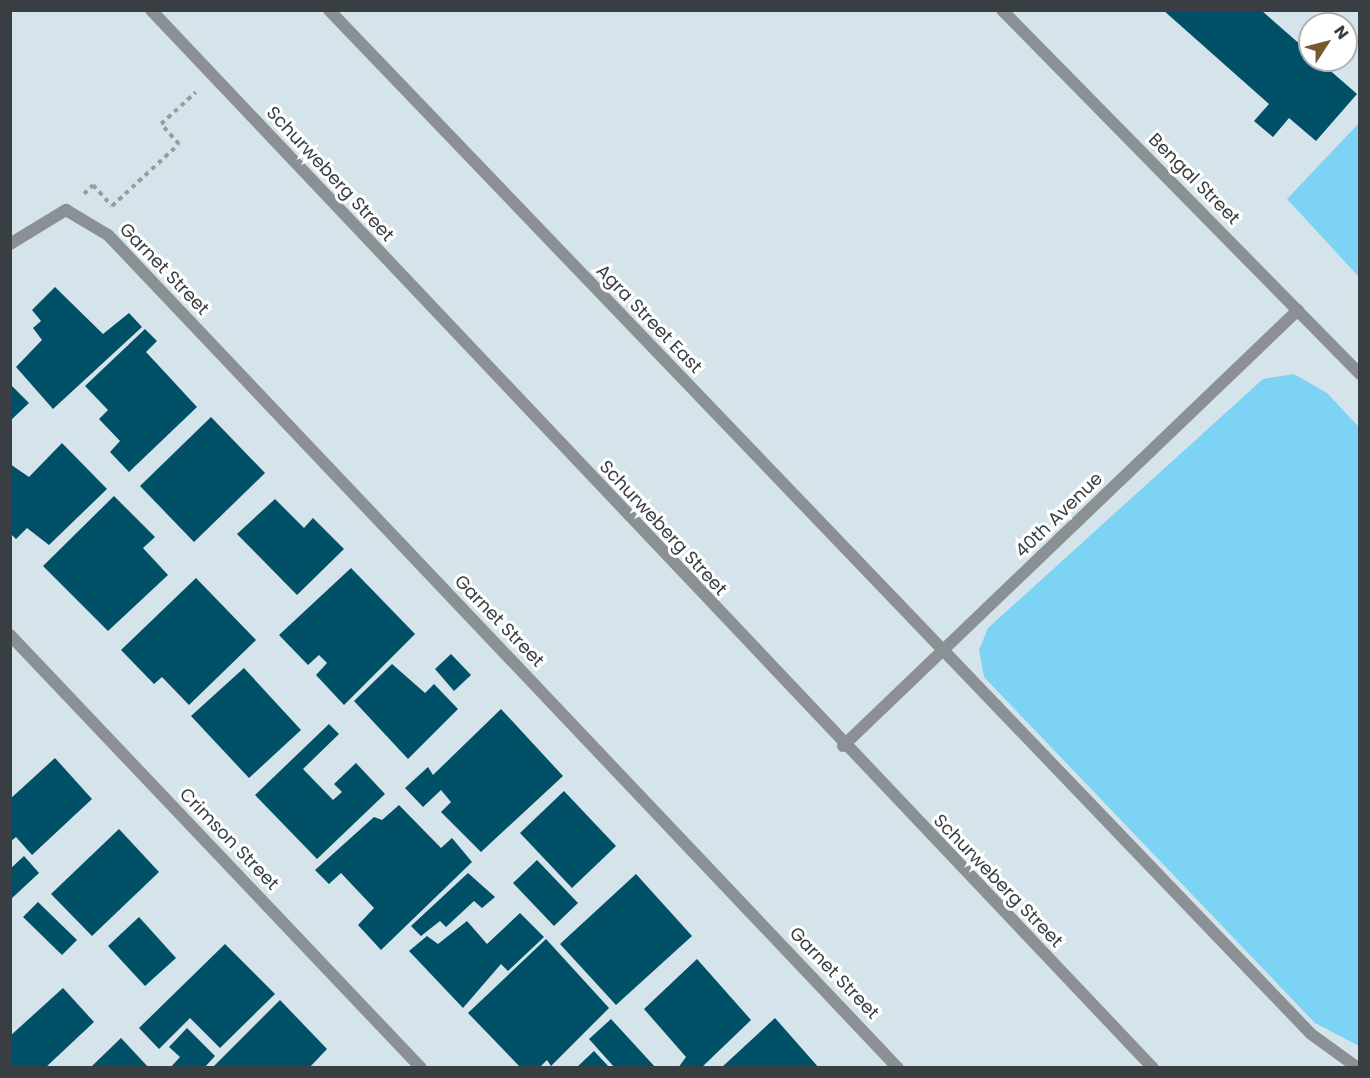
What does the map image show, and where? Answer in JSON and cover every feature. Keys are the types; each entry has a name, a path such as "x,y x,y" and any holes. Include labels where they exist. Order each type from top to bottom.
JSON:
{"street":[{"name":"Schurweberg Street","path":"151,10 843,746 1153,1068"},
{"name":"Agra Street East","path":"329,10 1311,1034 1358,1068"},
{"name":"Bengal Street","path":"1002,10 1359,374"},
{"name":"Garnet Street","path":"10,244 66,210 91,220 129,257 898,1068"},
{"name":"40th Avenue","path":"843,746 1298,310"},
{"name":"Crimson Street","path":"10,635 421,1068"}],"path":[{"path":"93,185 112,206 178,144 161,124 213,76"}],"shaded area":[{"path":"1359,123 1359,277 1287,199"},
{"path":"1294,374 1327,393 1359,427 1359,1046 1315,1023 984,677 979,650 988,628 1263,379"}],"building":[{"path":"1163,10 1261,10 1298,42 1298,72 1332,72 1357,94 1316,141 1289,118 1273,137 1254,121 1269,104"},
{"path":"55,287 103,334 129,313 142,327 53,409 16,367 42,340 33,328 41,321 32,310"},
{"path":"145,329 157,341 146,352 197,407 129,472 110,452 120,441 99,419 108,410 85,386"},
{"path":"10,384 29,403 10,421"},
{"path":"211,417 265,473 194,542 140,486"},
{"path":"62,443 107,489 49,545 27,528 16,539 10,533 10,464 29,477"},
{"path":"114,496 155,537 143,548 168,575 108,631 43,566"},
{"path":"275,499 304,528 313,518 344,549 297,595 237,534"},
{"path":"351,568 415,634 344,705 316,675 327,663 319,655 308,665 279,635"},
{"path":"196,578 256,640 189,705 162,677 154,684 121,650"},
{"path":"451,654 471,675 454,691 435,669"},
{"path":"392,664 425,693 434,684 458,709 408,759 354,701"},
{"path":"244,668 301,730 249,778 191,716"},
{"path":"501,709 563,776 481,852 441,812 451,802 441,790 423,807 405,788 428,767 433,775"},
{"path":"329,724 339,734 303,769 333,800 342,792 334,784 356,763 385,794 317,859 255,795"},
{"path":"55,758 92,799 32,855 16,837 10,842 10,799"},
{"path":"564,791 616,846 572,888 520,833"},
{"path":"399,805 441,848 452,838 472,862 381,950 358,925 374,908 341,873 329,884 315,870 374,817 382,820"},
{"path":"119,829 159,872 92,936 51,894"},
{"path":"24,856 39,873 10,900 10,869"},
{"path":"537,860 578,903 554,926 513,883"},
{"path":"468,873 495,897 482,908 474,901 446,927 440,921 421,936 411,926"},
{"path":"636,874 692,936 616,1005 560,944"},
{"path":"38,902 77,940 62,955 23,917"},
{"path":"520,913 544,937 508,971 501,964 463,1008 409,951 427,936 438,944 467,921 487,944"},
{"path":"139,917 176,958 145,986 108,946"},
{"path":"546,939 609,1008 551,1066 547,1060 539,1068 521,1068 468,1013"},
{"path":"225,944 275,994 220,1048 190,1018 159,1049 139,1028"},
{"path":"697,959 751,1020 701,1068 678,1068 686,1057 644,1009"},
{"path":"63,988 94,1022 45,1068 10,1068 10,1036"},
{"path":"280,1000 327,1049 309,1068 212,1068"},
{"path":"775,1018 819,1068 721,1068"},
{"path":"611,1019 656,1068 615,1068 589,1039"},
{"path":"187,1028 215,1056 204,1068 170,1068 180,1057 169,1047"},
{"path":"121,1038 149,1068 93,1068 92,1066"},
{"path":"594,1051 610,1068 576,1068"}]}
